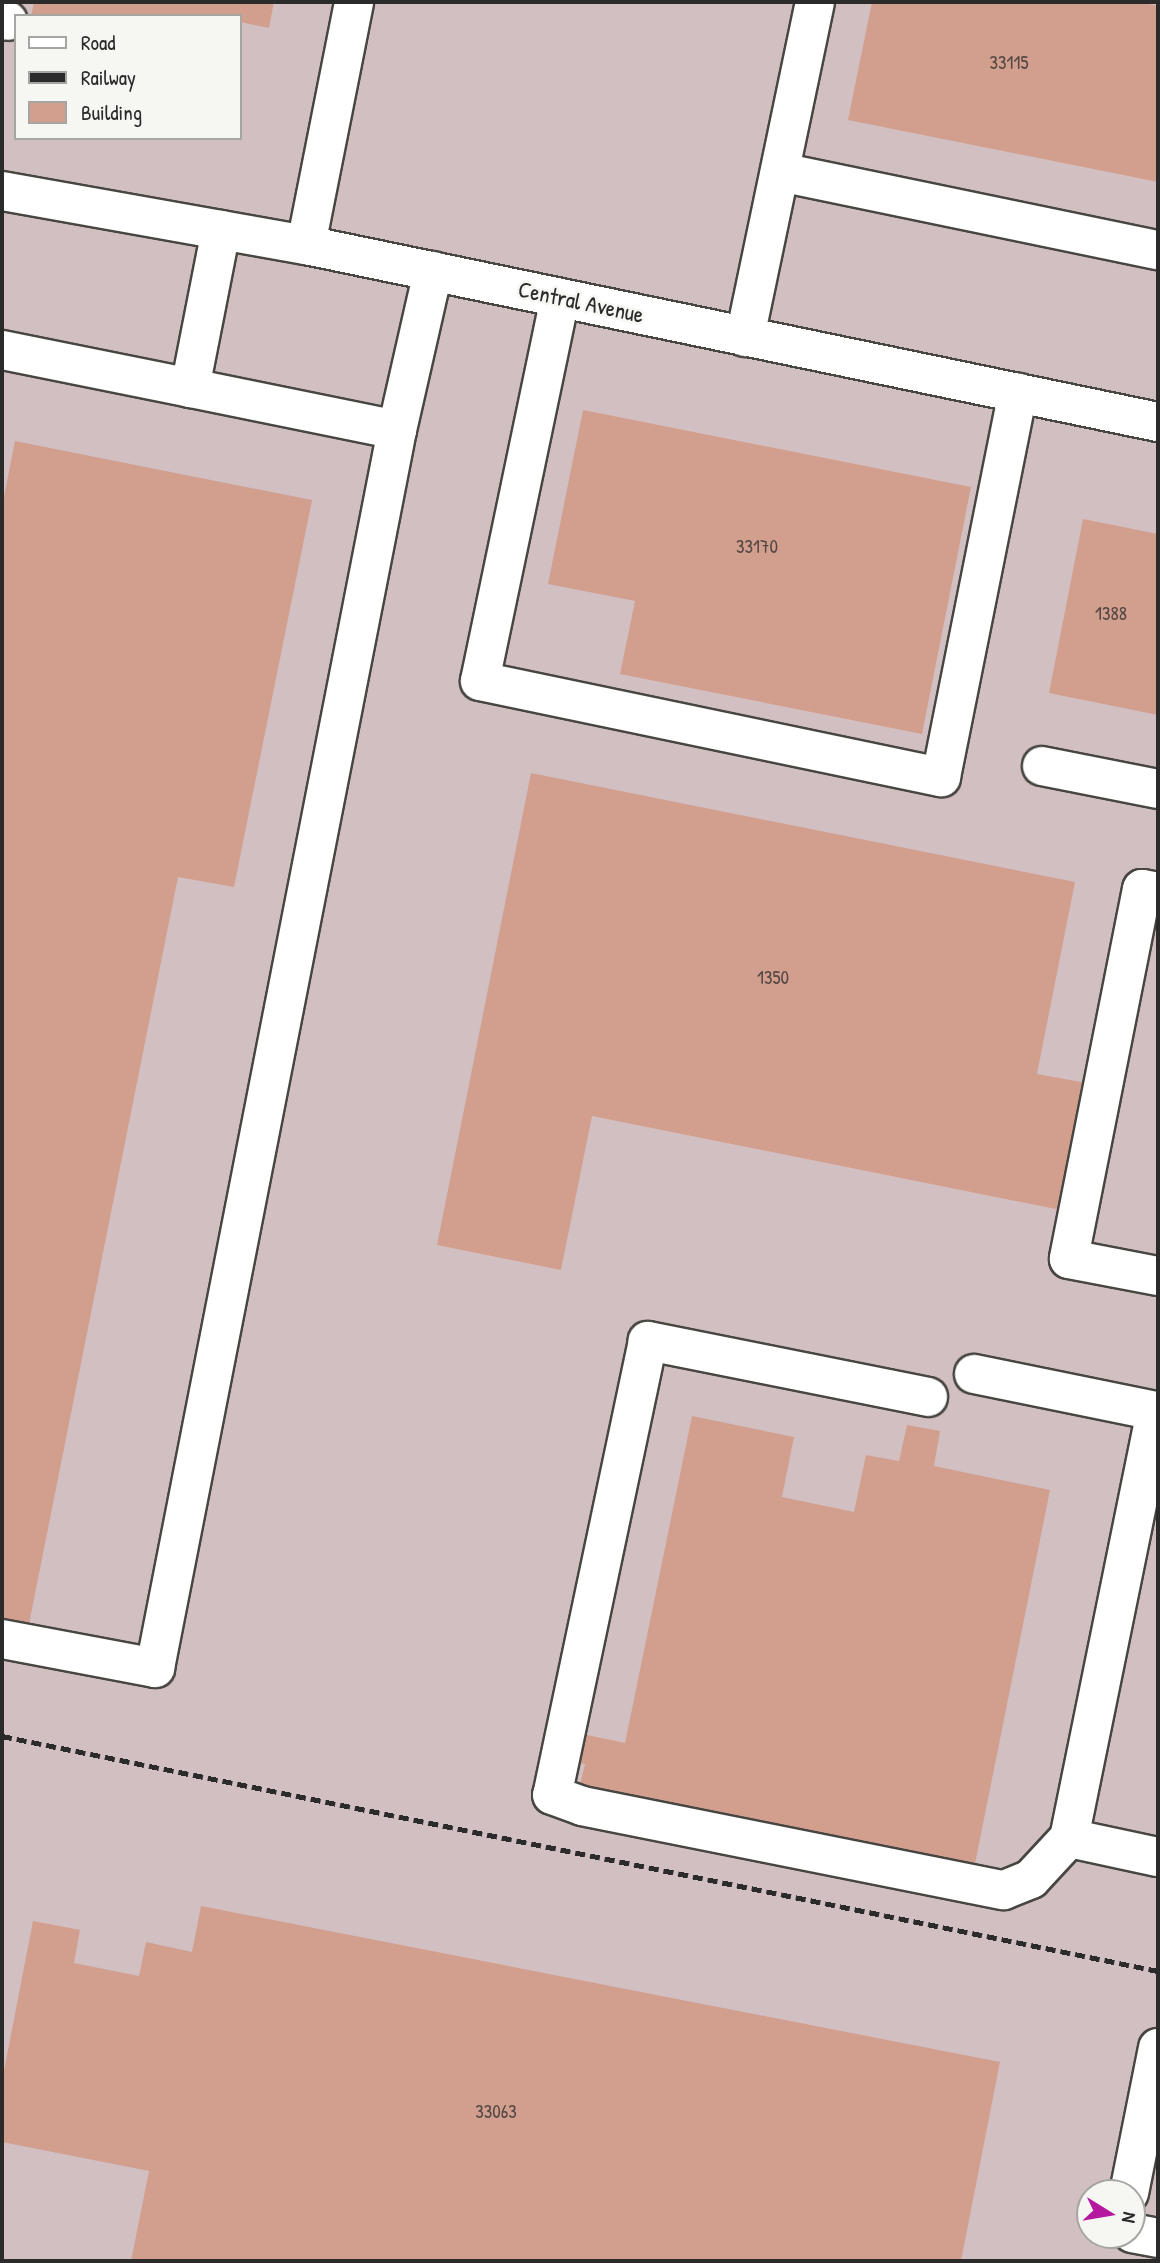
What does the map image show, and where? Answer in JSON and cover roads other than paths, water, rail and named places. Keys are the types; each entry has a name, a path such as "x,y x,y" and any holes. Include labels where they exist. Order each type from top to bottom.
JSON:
{"street":[{"path":"306,245 354,2"},
{"path":"745,337 815,2"},
{"path":"780,172 1158,250"},
{"name":"Central Avenue","path":"2,191 306,245 1158,422"},
{"path":"190,388 221,230"},
{"path":"2,1639 155,1668 397,430 433,271"},
{"path":"559,298 480,681 765,741 941,777 1018,393"},
{"path":"2,350 397,430"},
{"path":"1042,766 1158,789"},
{"path":"1158,892 1142,888 1069,1259 1158,1276"},
{"path":"928,1397 648,1340 552,1795 582,1806 1004,1890 1031,1879 1069,1838 1157,1410 974,1374"},
{"path":"1069,1838 1158,1857"},
{"path":"1132,2179 1158,2048"}],"railway":[{"path":"2,1736 1158,1971"}]}
